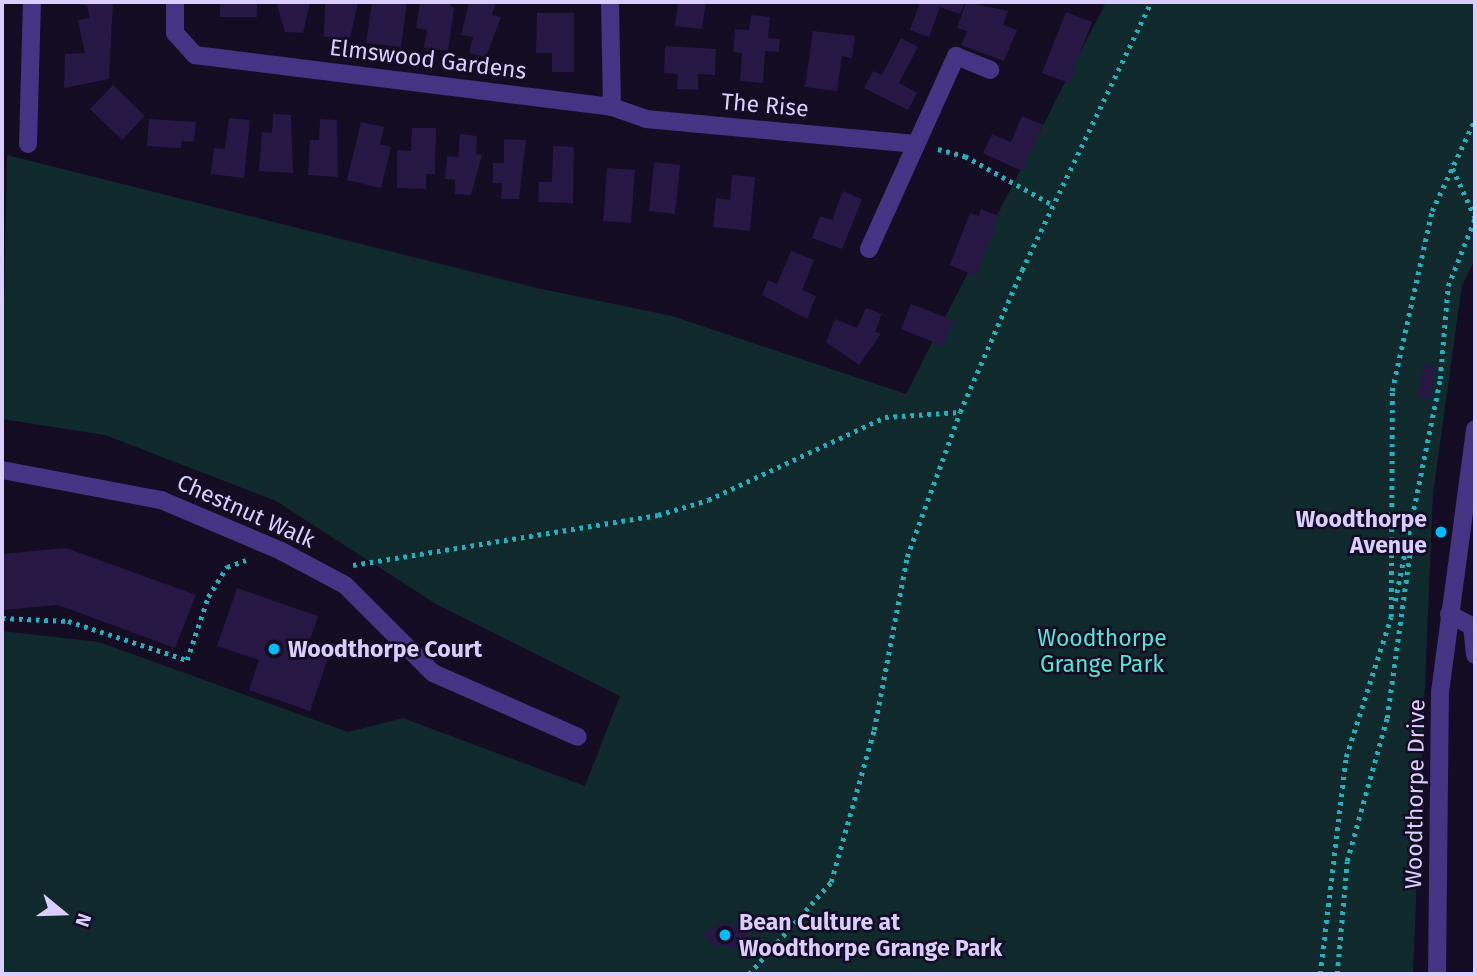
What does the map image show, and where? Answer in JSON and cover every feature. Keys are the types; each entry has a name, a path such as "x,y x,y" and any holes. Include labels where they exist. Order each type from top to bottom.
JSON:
{"street":[{"path":"28,144 32,2"},
{"name":"Elmswood Gardens","path":"175,2 175,33 195,55 612,107"},
{"path":"610,2 612,107"},
{"path":"869,249 956,56 990,69"},
{"name":"The Rise","path":"612,107 646,119 916,144"},
{"name":"Woodthorpe Drive","path":"1437,974 1438,759 1449,614 1473,467 1475,429"},
{"name":"Chestnut Walk","path":"2,470 161,500 281,551 326,573 433,673 578,737"},
{"path":"1449,614 1472,626 1475,655"}],"path":[{"path":"749,974 831,882 874,730 907,557 960,412 1053,205 1151,2"},
{"path":"1391,617 1392,391 1424,243 1450,163 1475,118"},
{"path":"916,144 965,156 1053,205"},
{"path":"1337,974 1347,861 1387,718 1415,517 1440,379 1448,286 1475,218 1450,163"},
{"path":"326,573 657,515 708,500 885,417 960,412"},
{"path":"1321,974 1346,757 1391,617 1415,517"},
{"path":"2,618 68,621 187,660 208,597 227,567 281,551"}],"green space":[{"name":"Woodthorpe Grange Park","path":"1106,2 1475,2 1475,260 1462,285 1433,494 1413,974 2,974 2,631 99,642 348,732 403,718 585,786 620,696 436,604 276,501 105,435 2,419 7,155 537,288 672,316 906,394"}],"building":[{"path":"76,2 113,2 109,79 64,88 65,54 85,53 78,20 90,18 87,6"},
{"path":"220,2 257,2 257,17 220,17"},
{"path":"276,2 310,2 303,33 285,32"},
{"path":"325,2 358,2 350,38 324,37"},
{"path":"372,2 407,2 401,47 366,43"},
{"path":"420,2 448,2 454,9 448,51 424,48 427,30 416,28"},
{"path":"469,2 496,2 492,15 501,17 486,57 469,53 473,37 461,35"},
{"path":"678,2 706,2 702,29 675,26"},
{"path":"920,2 965,2 960,14 940,7 929,37 910,30"},
{"path":"966,2 1008,11 1003,25 1017,30 1004,61 961,45 967,31 957,28"},
{"path":"1066,12 1092,22 1069,83 1042,73"},
{"path":"537,13 574,13 574,72 552,72 552,53 536,53"},
{"path":"751,15 770,17 768,38 780,39 779,52 765,51 763,83 740,81 742,53 733,52 735,29 749,30"},
{"path":"813,31 855,36 852,58 842,56 837,91 805,87"},
{"path":"901,38 918,47 899,83 917,93 908,110 864,88 873,71 882,75"},
{"path":"665,46 716,49 715,75 698,74 698,90 677,89 678,74 664,73"},
{"path":"113,85 145,116 122,140 90,109"},
{"path":"273,114 291,115 293,173 259,171 262,132 272,133"},
{"path":"1022,116 1043,125 1022,171 983,153 992,134 1011,142"},
{"path":"229,118 250,120 244,178 211,174 214,148 225,149"},
{"path":"149,119 196,122 194,142 182,141 181,148 147,146"},
{"path":"320,119 337,120 338,177 308,175 310,140 319,140"},
{"path":"361,122 384,127 380,144 391,147 381,188 347,180"},
{"path":"412,128 436,128 435,174 426,174 426,189 397,188 397,150 411,151"},
{"path":"460,134 477,136 476,154 482,155 471,195 455,194 455,180 445,179 447,156 458,157"},
{"path":"504,139 526,140 519,199 501,199 502,183 493,183 493,163 504,163"},
{"path":"553,146 574,147 573,203 538,202 539,182 552,182"},
{"path":"654,162 680,165 675,214 649,211"},
{"path":"607,168 635,170 631,223 603,221"},
{"path":"732,175 755,177 750,231 713,227 716,198 730,200"},
{"path":"843,191 862,199 842,249 812,238 820,216 832,220"},
{"path":"981,209 999,216 976,276 950,265 970,213 979,216"},
{"path":"791,251 814,260 802,290 816,296 807,319 762,295 768,280 777,284"},
{"path":"911,304 953,320 943,346 901,329"},
{"path":"866,308 882,314 875,332 881,334 859,365 826,342 835,319 857,328"},
{"path":"1424,364 1436,367 1430,399 1418,397"},
{"path":"66,548 196,595 175,648 58,605 2,610 2,554"},
{"name":"Woodthorpe Court","path":"237,588 318,616 308,645 330,652 310,711 249,690 259,660 217,646"},
{"path":"725,922 744,929 751,938 733,948 714,945 703,933"}],"place":[{"name":"Woodthorpe Avenue","path":"1441,532"},
{"name":"Woodthorpe Court","path":"274,649"},
{"name":"Bean Culture at Woodthorpe Grange Park","path":"725,935"}]}
